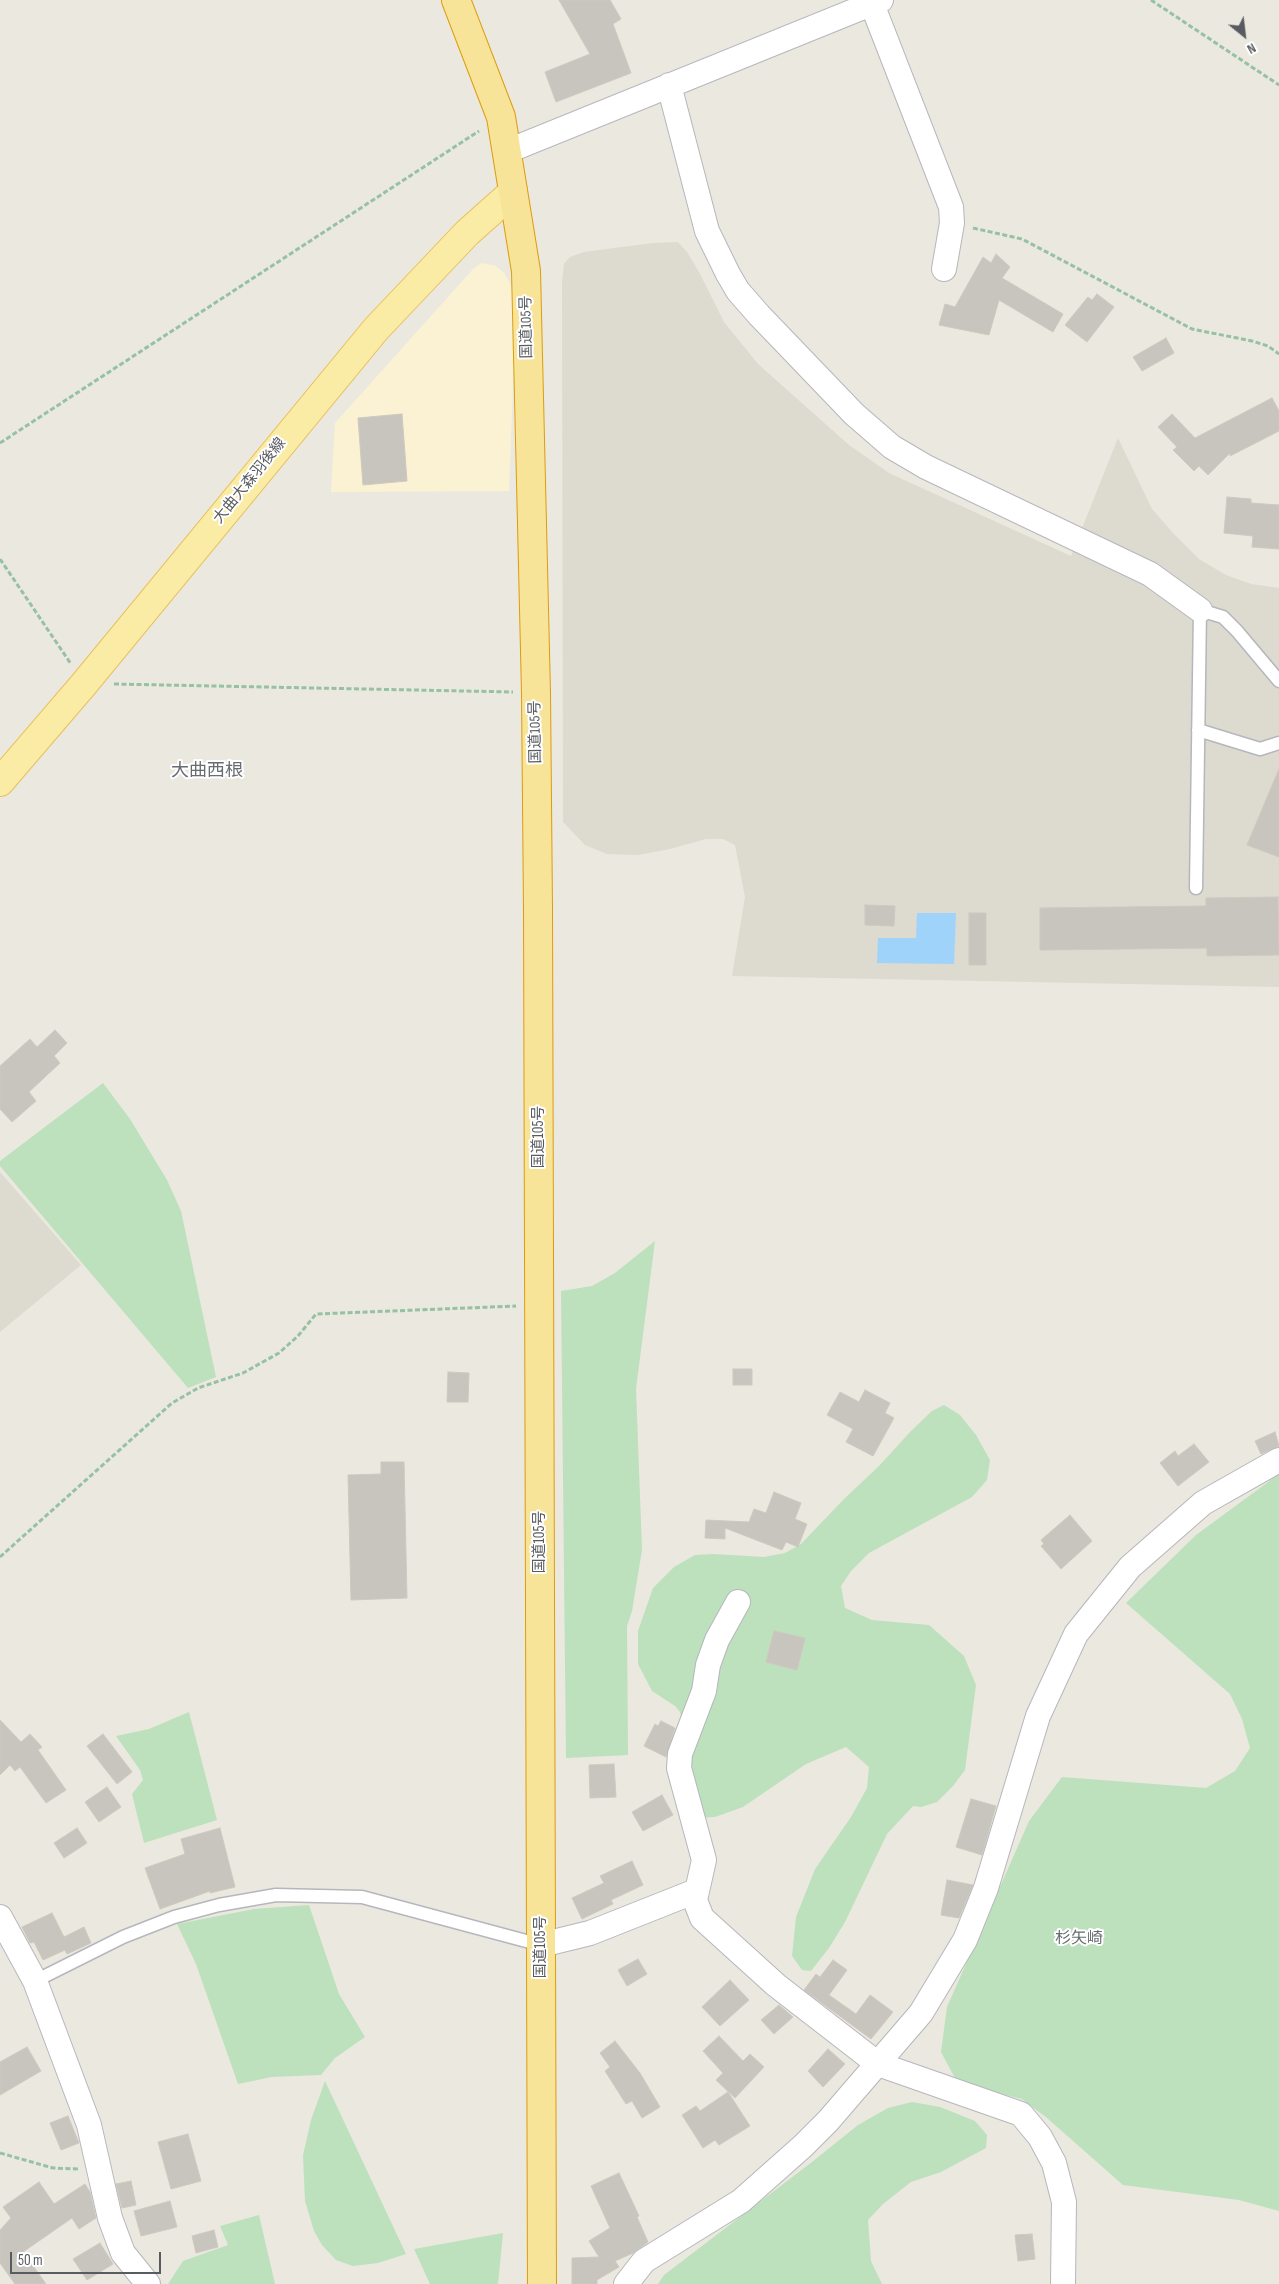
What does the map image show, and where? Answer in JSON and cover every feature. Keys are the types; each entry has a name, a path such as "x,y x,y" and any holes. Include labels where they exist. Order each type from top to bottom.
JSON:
{"highway":[{"name":"国道105号","path":"456,0 501,117 526,271 536,693 542,2284"}],"main road":[{"name":"大曲大森羽後線","path":"0,782 84,684 376,329 467,232 513,192"}],"street":[{"path":"508,152 877,2 951,207 952,223 944,269"},
{"path":"669,85 707,231 728,274 738,291 759,315 854,414 892,447 926,467 1150,574 1200,610"},
{"path":"626,2284 644,2261 741,2201 828,2121 921,2013 965,1940 986,1888 1038,1716 1076,1634 1130,1567 1203,1503 1279,1460"},
{"path":"738,1602 716,1640 708,1665 704,1690 680,1754 679,1768 704,1860 695,1900 702,1918 776,1985 878,2064 1021,2114 1040,2136 1054,2163 1064,2202 1063,2284"},
{"path":"541,1945 590,1933 696,1891"},
{"path":"0,1917 35,1981 89,2124 110,2218 123,2253 140,2281"}],"lane":[{"path":"1196,888 1200,610 1222,617 1230,624 1279,681"},
{"path":"1198,730 1260,749 1279,743"},
{"path":"35,1981 123,1937 174,1917 219,1905 276,1895 362,1897 541,1945"}],"path":[{"path":"1151,0 1279,85"},
{"path":"0,443 501,117"},
{"path":"952,223 1022,239 1192,330 1252,341 1268,346 1279,354"},
{"path":"0,560 84,684 536,693"},
{"path":"0,1557 172,1403 198,1388 243,1373 279,1353 298,1336 316,1314 539,1305"},
{"path":"0,2153 53,2168 99,2170"}],"shaded area":[{"path":"678,242 687,252 699,272 724,322 758,364 849,445 889,473 1071,556 1118,438 1152,509 1199,559 1226,575 1251,584 1279,588 1279,987 732,976 745,897 735,845 723,839 706,839 638,855 607,854 585,845 563,822 562,281 564,264 570,257 584,252 653,243"},
{"path":"482,263 496,266 504,273 510,283 516,304 509,491 331,492 335,423 474,268"},
{"path":"0,1172 81,1265 0,1332"}],"green space":[{"path":"103,1083 130,1119 167,1180 181,1211 216,1377 188,1388 0,1166 0,1161"},
{"path":"655,1241 636,1389 642,1550 632,1611 627,1626 628,1755 566,1758 561,1291 592,1286 615,1273"},
{"path":"944,1405 960,1415 976,1435 990,1460 987,1480 972,1497 869,1553 851,1571 841,1586 845,1608 872,1620 929,1625 964,1656 976,1685 965,1770 953,1786 937,1802 921,1807 913,1806 887,1834 845,1922 829,1948 811,1971 802,1970 792,1956 796,1917 815,1869 851,1817 867,1788 869,1767 846,1747 806,1764 743,1807 715,1817 699,1818 680,1712 675,1706 652,1691 638,1664 638,1631 653,1588 674,1567 695,1555 714,1554 764,1557 785,1553 801,1544 911,1431 932,1411"},
{"path":"1279,1474 1279,2211 1239,2200 1123,2185 1047,2118 1022,2099 983,2089 955,2078 941,2052 947,2007 1029,1821 1062,1777 1206,1788 1235,1771 1250,1748 1242,1719 1230,1694 1126,1603 1196,1535"},
{"path":"189,1712 217,1820 144,1843 132,1794 143,1780 140,1770 116,1736 149,1729"},
{"path":"309,1905 339,1994 365,2037 335,2058 321,2075 272,2077 238,2084 196,1964 177,1924 254,1909"},
{"path":"325,2081 406,2254 378,2263 353,2266 336,2260 322,2245 314,2231 305,2201 303,2155 311,2120"},
{"path":"912,2102 940,2107 975,2121 987,2135 986,2148 941,2172 911,2182 883,2204 868,2220 871,2261 882,2284 658,2284 664,2275 858,2125 888,2108"},
{"path":"259,2215 275,2284 168,2284 183,2261 228,2245 220,2226"},
{"path":"503,2233 498,2284 430,2284 414,2249"}],"water":[{"path":"917,913 956,913 954,964 877,963 878,938 916,938"}],"building":[{"path":"559,0 610,0 621,19 613,24 631,73 556,102 545,72 590,54"},
{"path":"996,254 1010,267 1002,278 1063,314 1053,332 999,300 989,335 939,325 945,304 955,307 983,257 991,263"},
{"path":"1097,294 1114,307 1087,342 1065,325 1088,297 1092,300"},
{"path":"1166,338 1174,353 1142,371 1133,357"},
{"path":"1272,398 1279,411 1279,431 1230,456 1230,453 1208,475 1199,466 1194,471 1173,450 1177,447 1158,427 1172,414 1195,438"},
{"path":"402,414 407,481 363,485 358,418"},
{"path":"1227,497 1251,499 1251,503 1279,505 1279,549 1252,547 1253,536 1224,533"},
{"path":"1279,769 1279,857 1247,845"},
{"path":"1278,897 1279,955 1207,956 1207,948 1040,950 1040,908 1206,906 1206,898"},
{"path":"865,905 895,906 894,926 865,925"},
{"path":"969,913 986,913 986,965 969,965"},
{"path":"55,1030 67,1043 54,1056 60,1063 29,1092 36,1101 12,1122 0,1109 0,1066 30,1039 37,1047"},
{"path":"733,1369 752,1369 752,1385 733,1385"},
{"path":"448,1372 469,1373 468,1402 447,1402"},
{"path":"865,1390 890,1403 885,1413 894,1418 873,1456 846,1442 853,1429 827,1415 840,1392 859,1402"},
{"path":"1275,1432 1279,1446 1261,1454 1255,1441"},
{"path":"1194,1444 1209,1462 1178,1486 1160,1463 1175,1451 1178,1456"},
{"path":"381,1462 404,1462 407,1598 351,1600 348,1475 381,1474"},
{"path":"774,1492 801,1503 795,1519 807,1524 798,1547 786,1542 782,1550 725,1528 725,1539 705,1538 706,1520 749,1522 754,1509 766,1513"},
{"path":"1070,1515 1092,1541 1061,1569 1041,1546 1044,1544 1041,1540"},
{"path":"774,1631 805,1638 797,1670 766,1662"},
{"path":"0,1720 21,1742 30,1734 42,1747 38,1750 66,1790 46,1803 20,1767 15,1771 10,1765 0,1775"},
{"path":"661,1721 675,1728 666,1757 644,1746 655,1724 658,1726"},
{"path":"103,1734 132,1772 117,1784 87,1746"},
{"path":"614,1764 616,1797 590,1798 589,1765"},
{"path":"107,1787 121,1807 99,1822 85,1802"},
{"path":"662,1795 673,1815 643,1831 632,1812"},
{"path":"971,1799 996,1806 982,1855 956,1847"},
{"path":"77,1828 87,1843 64,1858 54,1843"},
{"path":"220,1828 235,1887 210,1893 210,1891 160,1909 145,1868 185,1854 181,1839"},
{"path":"632,1861 643,1885 611,1900 613,1904 582,1919 572,1898 604,1883 600,1876"},
{"path":"947,1880 973,1885 959,1918 941,1915"},
{"path":"52,1913 64,1937 84,1927 91,1943 67,1954 65,1950 43,1960 34,1942 30,1943 22,1927"},
{"path":"638,1959 647,1974 627,1986 618,1970"},
{"path":"833,1960 847,1970 829,1995 856,2014 870,1995 893,2012 871,2039 804,1990 816,1974 820,1977"},
{"path":"730,1980 749,2000 720,2026 702,2007"},
{"path":"779,2005 793,2017 774,2034 761,2020"},
{"path":"719,2036 743,2061 750,2054 764,2067 735,2098 716,2080 723,2073 703,2051"},
{"path":"615,2041 640,2073 660,2107 642,2118 632,2101 626,2104 605,2071 610,2067 600,2053"},
{"path":"27,2047 41,2071 0,2095 0,2062"},
{"path":"828,2049 845,2064 823,2087 808,2071"},
{"path":"728,2092 750,2126 719,2145 715,2140 703,2148 682,2115 696,2106 700,2111"},
{"path":"68,2116 79,2143 61,2150 50,2123"},
{"path":"188,2134 201,2181 171,2189 158,2142"},
{"path":"619,2173 639,2216 637,2217 648,2242 633,2253 615,2261 619,2267 597,2280 597,2284 572,2284 572,2258 599,2257 589,2241 610,2228 591,2186"},
{"path":"131,2181 136,2205 122,2208 116,2184"},
{"path":"39,2182 54,2204 85,2184 90,2192 96,2218 79,2229 72,2218 23,2252 46,2284 15,2284 0,2263 0,2230 11,2218 3,2207"},
{"path":"170,2201 177,2227 141,2236 134,2211"},
{"path":"214,2230 218,2247 196,2253 192,2236"},
{"path":"1032,2234 1035,2259 1018,2261 1015,2235"},
{"path":"100,2243 113,2264 87,2280 73,2259"}],"district":[{"name":"大曲西根","path":"207,771"},
{"name":"杉矢崎","path":"1079,1939"}]}
